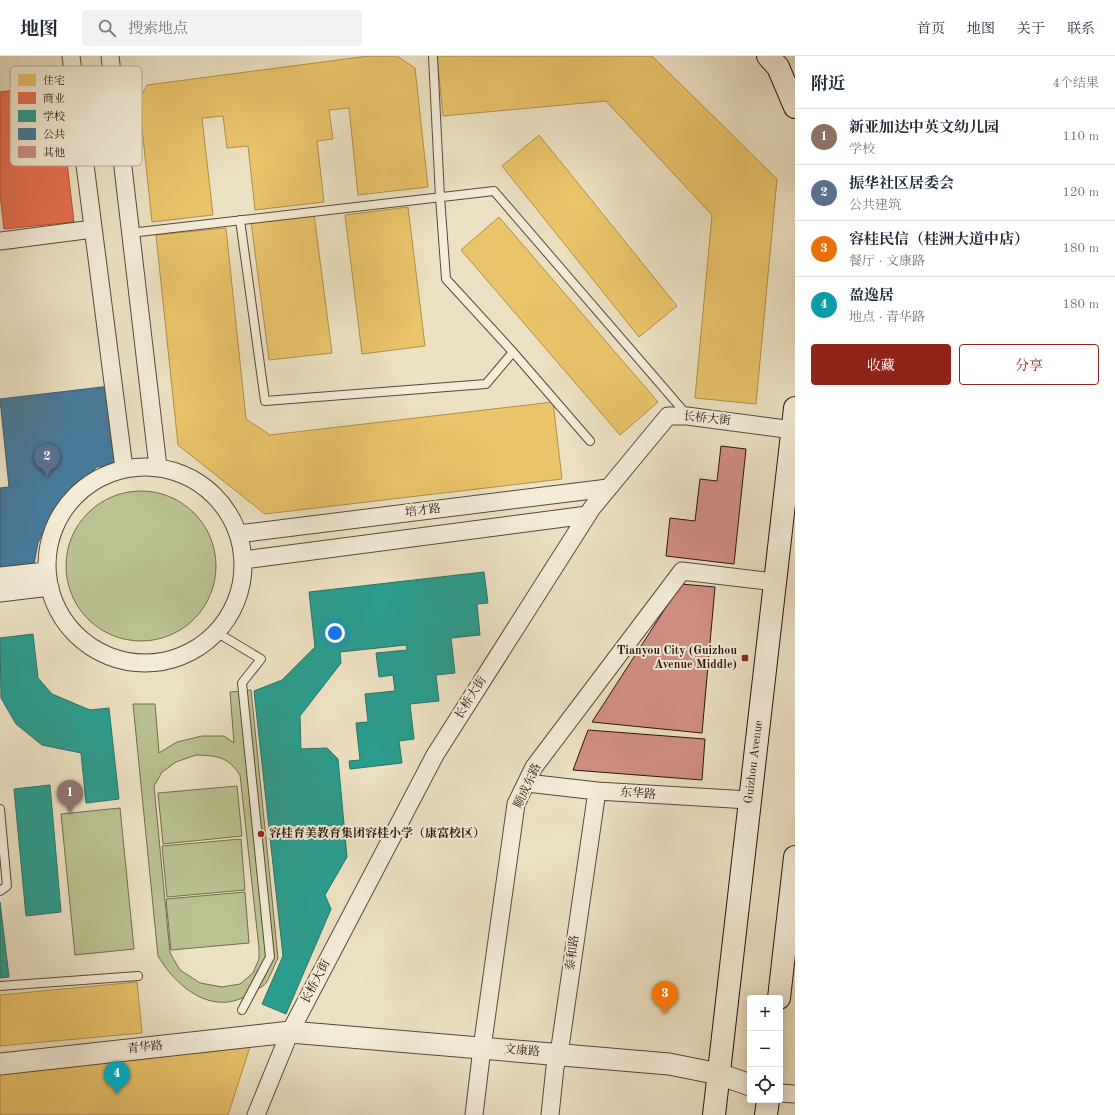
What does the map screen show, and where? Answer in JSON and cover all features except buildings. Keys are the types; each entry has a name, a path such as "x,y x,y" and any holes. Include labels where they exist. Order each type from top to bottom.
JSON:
{"main road":[{"path":"768,56 778,67 795,107"},
{"name":"Guizhou Avenue","path":"714,1115 795,408"},
{"path":"779,995 795,856"},
{"path":"766,1115 768,1103"}],"street":[{"path":"72,56 73,66"},
{"path":"110,56 111,66"},
{"path":"85,166 124,468"},
{"path":"122,166 158,466"},
{"path":"0,241 93,229"},
{"name":"长桥大街","path":"256,1115 290,1032 435,755 587,515 608,488 668,416 687,416 793,430"},
{"path":"158,466 190,477 218,498 238,534 244,560 240,594 224,625 199,648 168,662 134,664 101,654 74,633 55,605 48,579 48,543 58,517 75,495 97,478 124,468 158,466"},
{"name":"培才路","path":"238,534 608,488"},
{"name":"培才路","path":"244,560 587,515"},
{"name":"顺成东路","path":"474,1115 516,804 534,767 682,571 774,582"},
{"path":"0,576 48,579"},
{"path":"0,593 48,579"},
{"name":"东华路","path":"527,783 597,791 750,800"},
{"name":"泰和路","path":"550,1115 555,1067 559,1054 597,791"},
{"name":"文康路","path":"290,1032 669,1064 719,1074 747,1084"},
{"name":"青华路","path":"0,1064 290,1032"},
{"path":"783,1093 795,1094"}],"lane":[{"path":"432,56 446,279 513,352 590,441"},
{"path":"130,233 494,191 687,416"},
{"path":"240,220 264,401 486,384 513,352"},
{"path":"216,632 261,659 242,683 270,957 242,1010"},
{"path":"0,809 7,886 0,891"},
{"path":"0,986 138,976"}],"green space":[{"path":"148,491 170,496 183,503 199,518 211,537 215,551 215,581 211,595 204,608 189,624 170,636 156,640 134,641 112,636 99,629 78,608 71,595 67,581 66,559 71,537 78,524 99,503 112,496 126,492"},
{"path":"251,690 278,958 265,984 237,1000 224,1002 210,1001 198,996 186,988 175,979 158,956 133,704 155,704 159,753 177,742 202,736 224,736 234,743 230,692","holes":["196,755 221,758 231,764 240,775 259,948 259,959 253,973 240,984 222,987 200,983 180,970 170,953 154,786 162,772 176,762"]},
{"path":"237,786 242,836 163,844 158,793"},
{"path":"120,808 134,949 75,955 61,814"},
{"path":"241,839 245,890 167,897 162,846"},
{"path":"245,892 249,943 171,950 166,899"}],"place":[{"name":"振华社区居委会","path":"47,477"},
{"name":"Tianyou City (Guizhou Avenue Middle)","path":"745,658"},
{"name":"新亚加达中英文幼儿园","path":"70,813"},
{"name":"容桂育美教育集团容桂小学（康富校区）","path":"261,834"},
{"name":"容桂民信（桂洲大道中店）","path":"665,1014"},
{"name":"盈逸居","path":"117,1094"}]}
